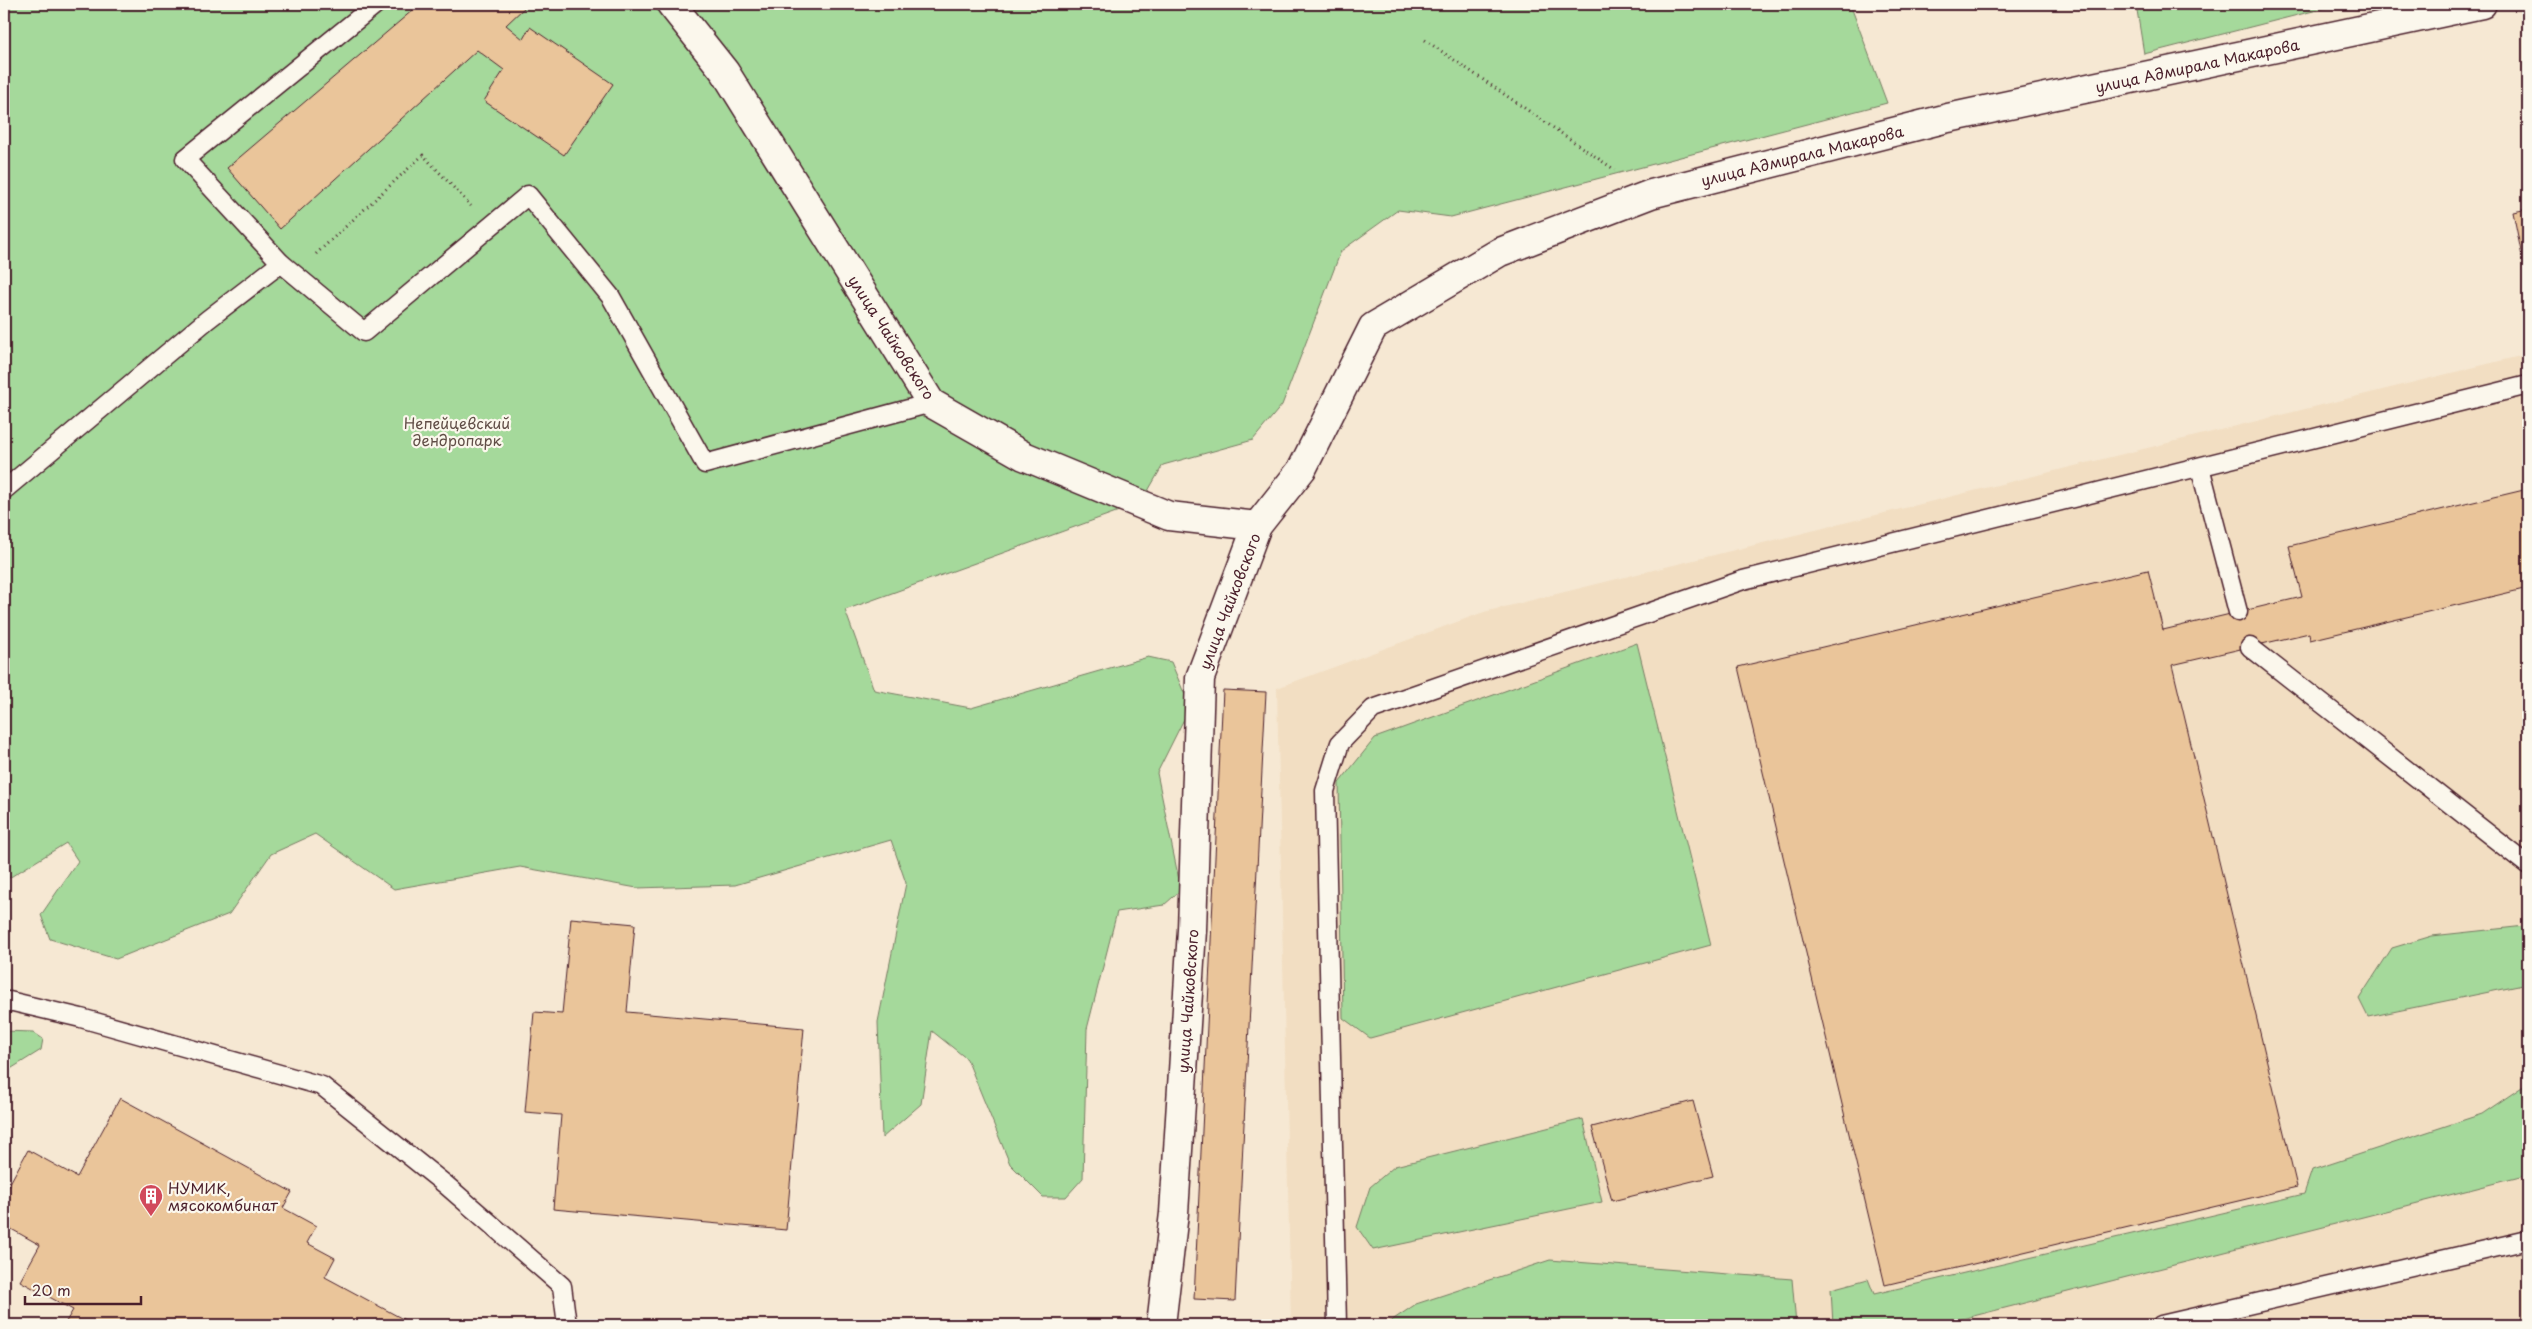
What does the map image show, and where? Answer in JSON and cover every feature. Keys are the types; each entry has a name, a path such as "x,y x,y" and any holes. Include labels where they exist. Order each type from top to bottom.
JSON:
{"street":[{"name":"улица Чайковского","path":"671,4 725,72 931,403 1024,456 1169,516 1257,526 1200,678 1192,930 1174,1213 1161,1325"},
{"name":"улица Адмирала Макарова","path":"1257,526 1302,469 1373,327 1500,252 1651,194 1948,118 2482,4"}],"lane":[{"path":"376,4 185,159 288,268 364,332 528,195 611,297 705,464 931,403"},
{"path":"4,490 207,320 288,268"},
{"path":"1337,1325 1325,791 1340,744 1373,709 1744,580 2528,385"},
{"path":"2200,467 2238,612"},
{"path":"2250,647 2528,865"},
{"path":"6,1000 81,1018 322,1086 446,1185 562,1286 567,1325"},
{"path":"2161,1325 2528,1240"}],"path":[{"path":"1425,40 1651,194"},
{"path":"288,268 423,155 490,226"}],"shaded area":[{"path":"2528,354 2528,1325 1291,1325 1277,688 1484,612"}],"green space":[{"name":"Непейцевский дендропарк","path":"4,4 1850,4 1887,103 1451,217 1398,210 1341,251 1282,405 1253,440 1163,465 1141,503 845,610 874,690 971,708 1148,657 1171,662 1190,707 1157,773 1181,890 1164,905 1117,912 1087,1029 1083,1178 1066,1197 1043,1197 1010,1164 967,1059 932,1031 921,1104 882,1138 878,1022 906,883 891,840 735,885 637,888 520,867 394,889 315,834 271,854 229,914 116,959 50,939 41,915 78,861 66,843 4,881"},
{"path":"2136,4 2341,4 2144,54"},
{"path":"1637,643 1711,945 1370,1038 1343,1018 1339,783 1375,738"},
{"path":"2525,926 2528,946 2528,984 2368,1017 2359,999 2392,948 2432,936"},
{"path":"4,1031 33,1032 43,1039 41,1050 4,1073"},
{"path":"2528,1083 2528,1175 1938,1325 1833,1325 1831,1289 1868,1279 1874,1294 2304,1194 2312,1170 2482,1114"},
{"path":"1583,1119 1602,1202 1373,1250 1357,1227 1370,1187 1395,1166"},
{"path":"1550,1260 1792,1279 1796,1325 1385,1325 1416,1304"}],"building":[{"path":"420,4 521,4 525,7 506,25 523,39 530,27 613,84 564,155 484,101 504,70 477,50 280,229 227,168"},
{"path":"2528,209 2528,276 2526,276 2513,212"},
{"path":"2528,489 2528,588 2310,640 2309,633 2172,665 2297,1187 1885,1285 1738,667 2148,570 2163,630 2302,597 2289,546"},
{"path":"1223,690 1266,692 1235,1301 1194,1299"},
{"path":"571,918 635,924 627,1012 804,1028 786,1230 553,1209 561,1115 525,1112 534,1012 562,1014"},
{"name":"НУМИК, мясокомбинат","path":"120,1098 292,1192 283,1208 316,1226 307,1243 335,1258 325,1277 414,1325 64,1325 73,1310 20,1281 40,1245 4,1225 4,1194 28,1150 77,1177"},
{"path":"1693,1101 1713,1176 1612,1201 1592,1127"}],"place":[{"name":"НУМИК, мясокомбинат","path":"151,1217"}]}
